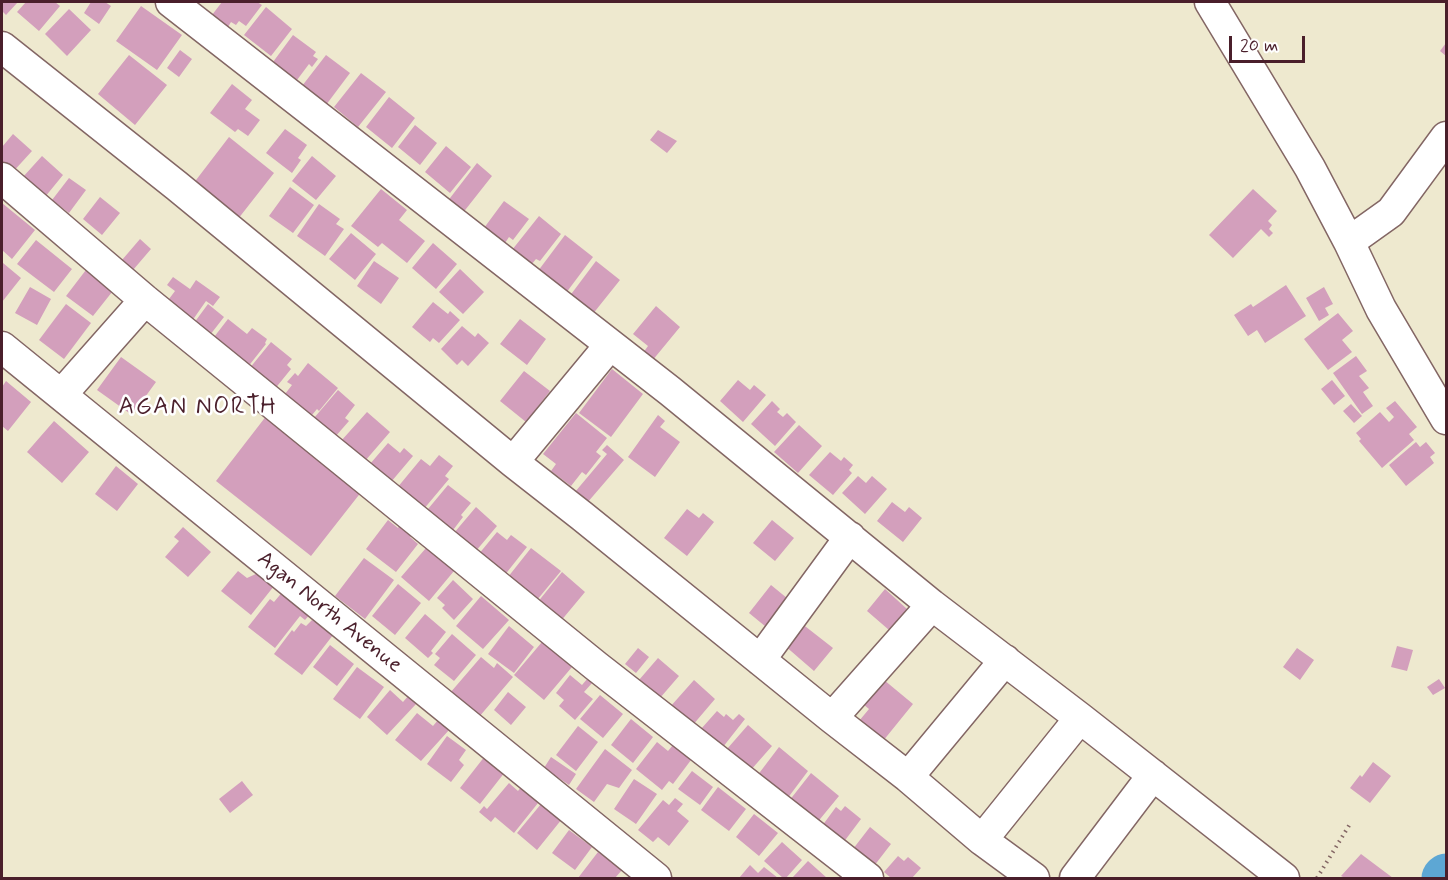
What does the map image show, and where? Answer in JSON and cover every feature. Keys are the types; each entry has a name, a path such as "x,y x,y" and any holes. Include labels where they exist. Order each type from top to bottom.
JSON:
{"street":[{"path":"171,2 670,391 932,605 1284,879"},
{"path":"1210,2 1310,168 1381,309 1446,419"},
{"path":"2,47 177,186 513,462 908,777 982,840 1034,879"},
{"path":"1349,242 1391,212 1446,136"},
{"path":"2,178 145,300 596,666 868,879"},
{"path":"61,395 145,300"},
{"path":"513,462 610,345"},
{"name":"Agan North Avenue","path":"2,346 656,879"},
{"path":"760,660 850,537"},
{"path":"832,718 932,605"},
{"path":"908,777 1005,660"},
{"path":"982,840 1080,718"},
{"path":"1075,879 1153,775"}],"path":[{"path":"1317,879 1350,824"}],"building":[{"path":"2,2 18,2 6,15 2,11"},
{"path":"26,2 55,2 60,6 39,31 17,12"},
{"path":"91,2 105,2 111,6 99,24 84,13"},
{"path":"222,2 257,2 262,5 246,26 239,21 236,25 231,22 228,27 212,15"},
{"path":"141,6 182,35 157,70 116,41"},
{"path":"266,7 292,29 271,56 244,35"},
{"path":"69,9 91,30 67,56 45,34"},
{"path":"293,35 316,52 313,56 318,59 312,67 309,64 297,80 273,62"},
{"path":"1446,43 1446,56 1440,51"},
{"path":"180,50 192,59 179,77 167,68"},
{"path":"129,55 167,85 135,125 98,94"},
{"path":"326,55 350,73 326,105 302,86"},
{"path":"361,73 386,92 358,127 334,107"},
{"path":"232,84 252,100 245,109 260,120 248,136 238,129 235,132 210,113"},
{"path":"389,97 415,118 392,148 366,127"},
{"path":"415,125 437,143 420,165 398,147"},
{"path":"285,129 307,145 292,173 266,153"},
{"path":"658,130 677,141 667,153 650,140"},
{"path":"13,134 32,151 11,174 2,165 2,147"},
{"path":"229,137 274,173 238,219 193,184"},
{"path":"446,146 471,167 450,193 425,172"},
{"path":"42,156 63,175 45,197 23,177"},
{"path":"312,156 336,176 316,200 292,181"},
{"path":"477,163 492,176 462,214 447,202"},
{"path":"69,178 86,190 69,213 52,200"},
{"path":"290,187 314,205 293,233 269,216"},
{"path":"381,189 407,210 399,220 425,241 407,263 382,243 378,247 351,226"},
{"path":"1253,189 1277,211 1268,221 1272,225 1269,229 1273,233 1269,237 1261,229 1233,258 1209,235"},
{"path":"100,197 120,213 102,235 83,219"},
{"path":"504,201 529,219 513,240 509,237 505,243 484,228"},
{"path":"2,203 35,230 12,259 2,250"},
{"path":"319,204 340,219 336,224 344,229 325,256 297,236"},
{"path":"539,216 561,234 540,261 536,259 531,265 512,250"},
{"path":"351,233 376,254 355,280 329,259"},
{"path":"565,235 593,257 566,293 538,271"},
{"path":"140,239 151,249 133,270 122,260"},
{"path":"36,240 72,269 54,292 17,264"},
{"path":"433,243 457,264 436,289 412,268"},
{"path":"374,261 399,278 381,304 357,286"},
{"path":"596,261 620,280 592,315 569,297"},
{"path":"3,263 21,278 2,302 2,265"},
{"path":"89,266 116,287 93,316 66,296"},
{"path":"460,269 484,292 463,314 439,292"},
{"path":"173,277 190,289 196,280 220,297 213,306 206,301 192,321 166,303 175,291 167,285"},
{"path":"1286,285 1306,316 1265,343 1257,330 1248,336 1234,315 1251,304 1253,307"},
{"path":"30,287 51,299 37,325 15,313"},
{"path":"1324,287 1333,304 1325,308 1329,315 1319,321 1306,298"},
{"path":"433,302 448,314 450,311 460,320 439,343 433,338 430,342 412,327"},
{"path":"66,304 91,323 64,359 39,340"},
{"path":"208,304 224,317 210,335 194,323"},
{"path":"656,306 680,327 652,361 643,353 648,346 633,334"},
{"path":"1338,313 1353,331 1342,340 1352,352 1328,370 1304,339"},
{"path":"228,319 247,334 252,328 267,339 266,344 247,368 211,341"},
{"path":"520,319 546,339 527,365 500,344"},
{"path":"462,326 475,337 478,333 489,343 468,366 462,360 457,365 441,349"},
{"path":"271,342 292,359 287,365 291,369 274,390 249,369"},
{"path":"1356,356 1367,371 1359,376 1369,388 1363,392 1373,406 1362,414 1333,373"},
{"path":"121,357 156,382 132,415 97,390"},
{"path":"308,363 338,388 319,411 317,409 307,421 281,399 292,385 287,382 295,373 298,376"},
{"path":"612,369 643,394 611,437 579,413"},
{"path":"524,371 550,391 526,422 500,401"},
{"path":"738,380 750,390 754,385 766,395 743,422 720,401"},
{"path":"1332,380 1345,396 1334,405 1321,389"},
{"path":"6,381 31,402 8,431 2,426 2,387"},
{"path":"338,390 355,405 345,418 349,421 335,437 314,418"},
{"path":"772,401 780,409 777,412 783,417 787,413 796,422 775,446 751,424"},
{"path":"1395,401 1417,427 1409,434 1414,440 1382,468 1359,441 1361,439 1356,433 1380,412 1389,422 1394,417 1386,408"},
{"path":"1351,404 1362,416 1354,423 1343,411"},
{"path":"367,412 390,432 365,461 341,441"},
{"path":"576,413 607,438 596,452 601,456 586,475 582,472 571,486 551,471 556,464 543,454"},
{"path":"267,415 362,491 311,556 216,481"},
{"path":"658,415 665,421 660,427 680,442 655,477 628,457"},
{"path":"54,421 89,452 62,483 27,452"},
{"path":"799,425 822,446 798,473 774,452"},
{"path":"1416,442 1420,447 1426,442 1435,453 1430,457 1434,463 1406,486 1389,465"},
{"path":"388,443 400,453 404,448 413,456 391,482 370,464"},
{"path":"607,445 624,460 587,503 575,492 607,454 602,450"},
{"path":"830,452 841,461 844,457 853,465 849,470 852,473 833,495 809,475"},
{"path":"439,455 453,466 445,476 449,479 423,510 397,488 421,459 430,466"},
{"path":"116,466 138,484 117,511 95,494"},
{"path":"858,476 866,483 872,476 887,489 865,514 842,493"},
{"path":"448,485 471,503 447,538 423,519 430,511 428,509"},
{"path":"892,502 905,512 909,507 922,518 903,542 877,521"},
{"path":"476,507 497,526 470,558 454,533"},
{"path":"687,509 699,518 703,513 714,522 687,556 664,538"},
{"path":"388,520 398,528 402,522 415,532 410,537 418,544 396,572 366,549"},
{"path":"772,520 794,538 775,561 753,543"},
{"path":"183,527 211,552 188,577 165,557 179,541 174,537"},
{"path":"497,532 507,540 511,535 527,547 504,576 478,555"},
{"path":"426,548 454,571 429,601 401,577"},
{"path":"531,548 561,571 537,600 508,577"},
{"path":"364,558 394,580 365,619 335,596"},
{"path":"238,571 247,578 258,573 274,586 251,615 221,591"},
{"path":"562,572 585,592 560,622 537,603"},
{"path":"453,580 473,599 454,620 442,608 445,605 437,598"},
{"path":"398,584 421,603 395,635 372,616"},
{"path":"771,585 793,603 771,631 749,613"},
{"path":"885,589 907,609 889,630 867,611"},
{"path":"284,590 312,612 305,620 300,616 275,648 248,627 270,599 274,602"},
{"path":"481,596 509,620 483,649 456,626"},
{"path":"425,614 446,632 428,658 405,638"},
{"path":"320,616 330,624 326,630 333,635 302,675 274,654 292,630 294,632 301,623 306,626 312,620 315,622"},
{"path":"801,623 833,648 814,671 784,645"},
{"path":"509,626 534,647 514,673 488,654"},
{"path":"452,634 476,655 454,681 434,665 440,658 435,654"},
{"path":"542,642 572,667 544,700 514,675"},
{"path":"330,645 354,664 337,686 313,667"},
{"path":"1397,646 1413,650 1407,671 1391,667"},
{"path":"638,648 649,657 636,673 625,664"},
{"path":"1297,648 1314,660 1300,680 1283,667"},
{"path":"481,657 494,668 497,663 513,677 479,717 450,693"},
{"path":"658,658 679,676 660,698 639,680"},
{"path":"357,667 384,687 360,719 333,699"},
{"path":"570,675 582,685 588,678 593,682 584,692 593,699 575,720 559,706 564,700 556,693"},
{"path":"878,675 913,704 883,741 859,721 869,709 858,700"},
{"path":"1439,679 1445,688 1433,695 1427,687"},
{"path":"694,680 715,699 692,726 670,707"},
{"path":"390,690 403,702 409,695 417,703 387,735 367,717"},
{"path":"508,692 526,707 511,725 494,710"},
{"path":"600,695 623,714 603,738 580,719"},
{"path":"717,711 733,720 739,714 745,719 723,747 701,729"},
{"path":"417,713 433,726 438,720 449,730 421,761 395,740"},
{"path":"631,719 653,737 633,763 611,745"},
{"path":"748,725 772,746 750,771 727,749"},
{"path":"578,726 598,742 576,771 556,755"},
{"path":"447,736 466,750 459,760 464,765 451,782 427,764"},
{"path":"657,742 668,751 673,745 691,760 673,784 669,781 662,790 636,769"},
{"path":"779,747 808,771 787,799 757,776"},
{"path":"605,749 632,770 619,788 607,784 594,802 576,789"},
{"path":"485,756 505,772 480,804 460,788"},
{"path":"551,757 576,774 569,785 544,768"},
{"path":"1373,762 1391,776 1370,803 1350,788"},
{"path":"692,771 713,787 700,805 678,789"},
{"path":"811,773 839,796 816,824 789,801"},
{"path":"634,779 657,794 636,824 614,809"},
{"path":"242,781 253,795 230,813 219,799"},
{"path":"509,783 518,791 524,783 542,798 514,833 495,817 491,822 479,812 484,806 487,809"},
{"path":"718,787 746,809 729,831 701,810"},
{"path":"546,798 566,814 537,850 517,833"},
{"path":"675,798 683,804 677,811 689,821 669,846 658,837 653,842 638,830 663,800 669,805"},
{"path":"845,806 861,819 843,843 822,826 836,807 841,811"},
{"path":"754,814 778,833 759,856 736,837"},
{"path":"870,827 891,844 874,866 853,849"},
{"path":"569,830 592,847 575,870 552,853"},
{"path":"782,842 802,860 786,878 783,878 764,861"},
{"path":"598,852 622,870 615,878 578,878"},
{"path":"1361,854 1393,878 1345,878 1341,876"},
{"path":"898,856 904,861 908,857 921,868 912,878 891,878 884,872"},
{"path":"808,861 827,878 792,878"},
{"path":"750,865 758,873 764,867 778,878 739,878"}],"district":[{"name":"AGAN NORTH","path":"198,408"}]}
